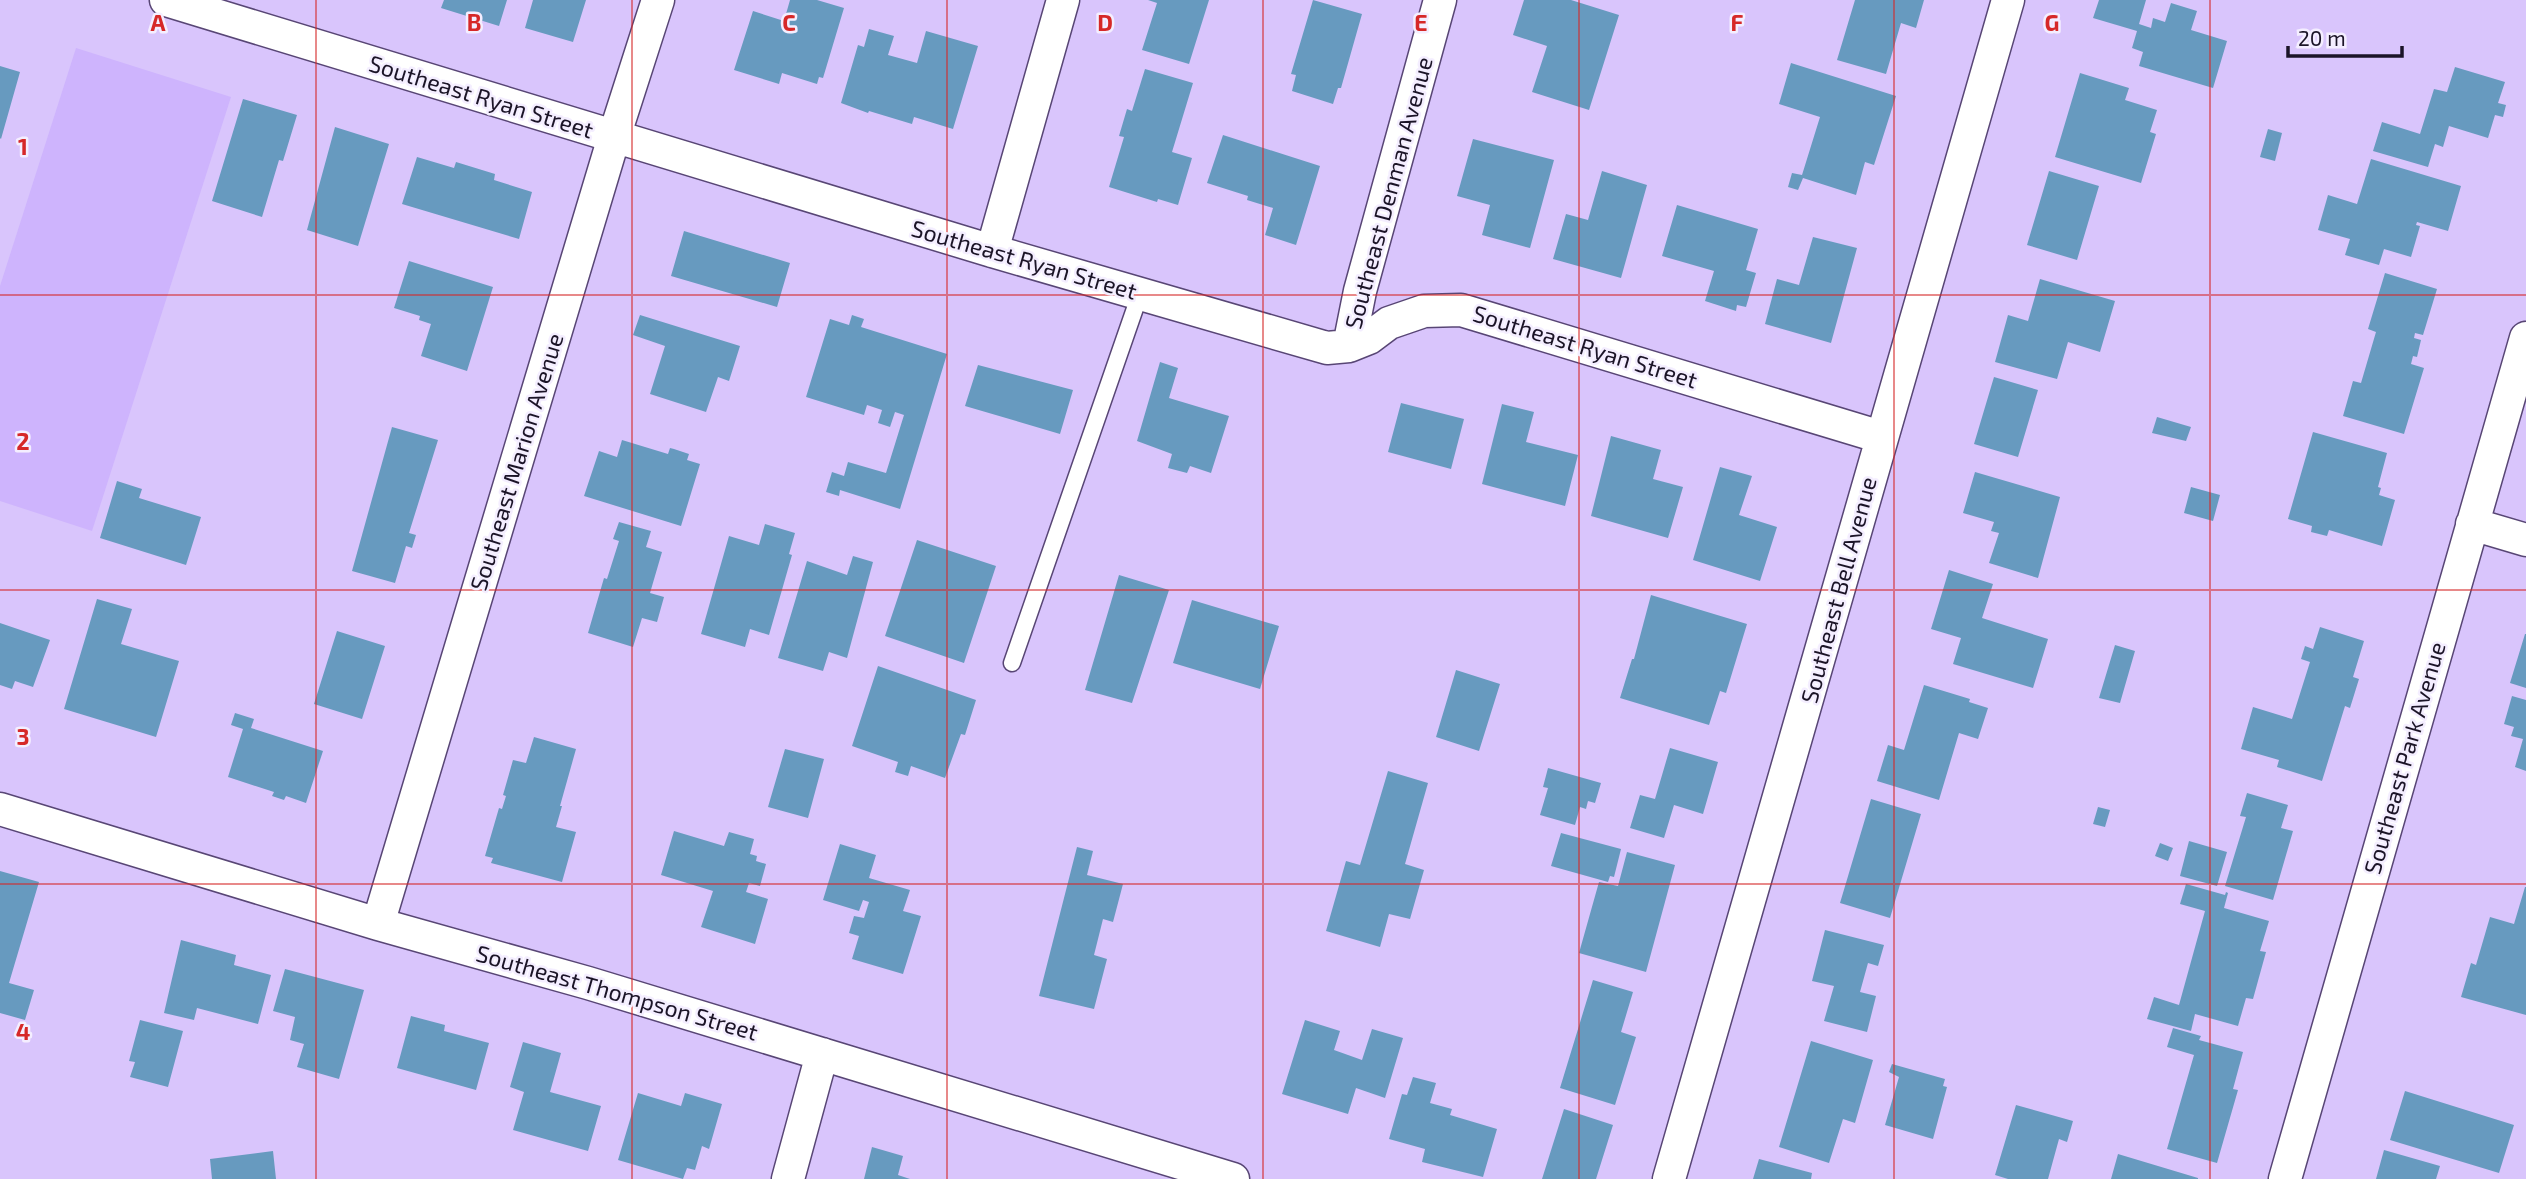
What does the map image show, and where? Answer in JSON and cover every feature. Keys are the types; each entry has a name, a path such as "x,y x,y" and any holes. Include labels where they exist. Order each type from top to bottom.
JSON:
{"street":[{"name":"Southeast Ryan Street","path":"166,0 992,251 1327,348 1349,346 1369,338 1389,323 1424,311 1461,310 1881,437"},
{"name":"Southeast Marion Avenue","path":"378,923 614,137 658,0"},
{"path":"992,251 1063,0"},
{"name":"Southeast Denman Avenue","path":"1349,346 1360,291 1440,0"},
{"name":"Southeast Bell Avenue","path":"1669,1179 2008,0"},
{"name":"Southeast Park Avenue","path":"2285,1179 2526,338"},
{"path":"2472,524 2526,540"},
{"name":"Southeast Thompson Street","path":"0,809 1233,1179"},
{"path":"788,1179 822,1054"}],"lane":[{"path":"1012,663 1140,294"}],"shaded area":[{"path":"76,48 231,97 92,531 0,501 0,286"}],"building":[{"path":"444,0 507,0 499,26 441,8"},
{"path":"533,0 586,0 573,42 525,28"},
{"path":"790,0 817,0 844,8 823,78 819,77 817,84 782,73 779,84 734,70 753,11 784,21"},
{"path":"1148,0 1209,0 1189,64 1142,50 1157,3"},
{"path":"1313,0 1362,14 1341,88 1338,88 1333,104 1292,91 1296,75 1291,74"},
{"path":"1524,0 1571,0 1619,15 1589,110 1532,92 1547,46 1513,35"},
{"path":"1855,0 1924,0 1916,28 1901,23 1886,74 1837,60"},
{"path":"2099,0 2146,0 2139,24 2151,28 2153,18 2165,22 2171,3 2197,11 2191,30 2227,41 2213,88 2139,66 2143,52 2132,48 2137,31 2093,18"},
{"path":"869,29 894,36 888,55 917,63 926,31 978,46 953,129 914,117 912,124 841,103 858,45 864,47"},
{"path":"1791,63 1896,96 1874,165 1865,162 1856,195 1803,178 1798,190 1788,187 1792,173 1802,175 1820,117 1779,104"},
{"path":"0,66 20,72 1,139 0,138"},
{"path":"2455,67 2505,82 2498,103 2506,105 2503,117 2495,115 2488,138 2449,126 2443,147 2435,144 2428,167 2373,151 2382,122 2420,134 2434,89 2447,92"},
{"path":"1145,69 1193,83 1172,152 1192,158 1178,205 1158,199 1157,202 1109,187 1124,137 1119,136 1127,109 1132,111"},
{"path":"2080,73 2129,88 2125,100 2157,110 2150,132 2156,134 2141,183 2055,157"},
{"path":"243,99 297,115 283,161 279,160 262,217 212,201"},
{"path":"335,127 389,144 358,246 307,230"},
{"path":"2268,129 2282,133 2275,161 2260,157"},
{"path":"1223,135 1320,166 1296,245 1265,235 1273,208 1247,200 1248,196 1207,183"},
{"path":"1473,139 1554,160 1530,248 1482,235 1490,205 1457,196"},
{"path":"417,157 454,168 456,162 495,174 494,180 532,192 519,239 402,204"},
{"path":"2371,159 2461,186 2448,231 2417,222 2416,225 2420,226 2411,257 2384,249 2379,265 2345,255 2350,239 2318,230 2328,195 2357,204"},
{"path":"1602,171 1647,185 1621,278 1553,259 1566,214 1588,220"},
{"path":"2049,171 2099,186 2077,260 2027,245"},
{"path":"1677,205 1758,229 1746,270 1756,273 1746,307 1737,305 1736,311 1705,301 1714,271 1662,256"},
{"path":"684,231 790,263 777,307 671,276"},
{"path":"1813,237 1857,248 1831,343 1765,324 1777,279 1799,285"},
{"path":"409,261 493,287 467,371 421,356 431,324 419,320 420,316 394,308"},
{"path":"2385,273 2437,289 2423,335 2415,333 2414,338 2421,340 2417,357 2413,356 2411,364 2424,368 2404,434 2343,416 2353,381 2361,383 2376,332 2368,329"},
{"path":"2040,279 2115,301 2100,352 2068,342 2057,379 1995,362 2008,315 2028,321"},
{"path":"640,315 740,346 729,381 718,377 706,412 650,394 665,346 633,335"},
{"path":"852,315 864,319 861,327 947,354 900,509 840,490 839,496 826,492 832,472 844,476 848,462 886,473 904,415 895,412 890,427 878,423 882,410 867,405 864,415 806,397 830,319 849,325"},
{"path":"1160,362 1178,368 1169,398 1229,416 1211,473 1190,466 1187,473 1168,468 1172,454 1137,441"},
{"path":"978,365 1073,390 1060,434 965,406"},
{"path":"1994,377 2038,390 2018,457 1974,444"},
{"path":"1401,403 1464,419 1451,469 1388,452"},
{"path":"1502,404 1534,412 1526,442 1578,455 1565,506 1482,484"},
{"path":"2157,417 2191,427 2186,441 2152,433"},
{"path":"392,427 438,440 409,533 416,535 412,548 406,546 395,583 352,571"},
{"path":"2313,432 2387,453 2378,487 2381,488 2379,495 2395,500 2382,546 2329,530 2327,536 2311,532 2312,526 2288,519"},
{"path":"1611,436 1661,450 1653,479 1683,487 1668,538 1591,516"},
{"path":"622,440 668,454 670,448 674,449 689,454 687,460 700,464 681,526 584,496 599,451 617,457"},
{"path":"1720,467 1752,476 1739,515 1777,527 1760,581 1693,560"},
{"path":"1975,472 2060,497 2038,578 1989,563 1999,533 1991,531 1994,522 1963,513"},
{"path":"117,481 142,489 139,498 201,517 186,565 100,538"},
{"path":"2191,487 2220,495 2213,521 2184,513"},
{"path":"619,522 651,531 646,547 662,552 650,593 664,597 657,622 642,618 633,647 588,633 604,578 607,579 619,541 613,539"},
{"path":"765,524 795,533 789,554 792,555 769,635 750,629 745,647 701,634 729,536 759,545"},
{"path":"917,540 996,566 964,663 885,636"},
{"path":"853,556 873,562 847,658 829,652 823,671 778,658 807,561 847,575"},
{"path":"1949,570 1993,584 1982,618 2048,639 2033,688 1953,664 1961,638 1931,629"},
{"path":"1119,575 1169,590 1132,703 1085,690"},
{"path":"1651,595 1747,624 1726,693 1720,691 1709,725 1620,698 1634,659"},
{"path":"97,599 132,609 121,644 179,661 156,737 64,709"},
{"path":"1192,600 1279,626 1260,689 1173,663"},
{"path":"0,623 50,640 33,687 15,681 12,689 0,685"},
{"path":"2320,627 2364,641 2353,677 2359,679 2350,708 2345,706 2322,781 2277,767 2279,760 2241,749 2253,707 2292,719 2310,662 2301,659 2305,646 2313,649"},
{"path":"337,631 385,646 362,719 314,704"},
{"path":"2526,634 2526,688 2510,683"},
{"path":"2115,645 2135,651 2120,703 2099,698"},
{"path":"878,666 976,700 965,735 961,734 945,778 911,766 908,776 895,772 898,762 852,746"},
{"path":"1456,670 1500,684 1479,751 1436,737"},
{"path":"1924,685 1970,699 1969,702 1988,708 1978,739 1959,733 1939,800 1877,781 1888,745 1904,750"},
{"path":"2512,696 2526,700 2526,771 2515,767 2523,739 2511,736 2514,727 2504,724"},
{"path":"235,713 254,719 251,728 323,751 306,803 286,796 284,800 272,796 274,792 228,777 243,729 231,725"},
{"path":"534,737 576,749 556,827 576,832 562,882 491,863 493,858 485,856 499,808 502,809 506,796 503,795 513,760 526,763"},
{"path":"1670,748 1718,762 1703,814 1674,805 1664,838 1630,828 1640,795 1655,799"},
{"path":"785,749 824,759 808,818 768,807"},
{"path":"1548,768 1601,783 1595,803 1588,801 1586,809 1580,807 1575,825 1540,815 1548,788 1543,787"},
{"path":"1388,771 1428,783 1405,864 1424,870 1410,919 1389,914 1380,947 1326,931 1346,861 1360,865"},
{"path":"2247,793 2288,805 2281,828 2293,831 2273,900 2225,886 2246,817 2240,816"},
{"path":"1871,799 1921,814 1890,918 1840,903"},
{"path":"2098,807 2110,810 2105,827 2093,824"},
{"path":"674,831 724,846 729,832 754,839 750,854 757,856 756,861 766,864 760,886 749,883 746,892 768,899 755,944 701,927 713,891 661,875"},
{"path":"1561,833 1621,849 1614,877 1610,876 1608,882 1551,866"},
{"path":"2189,841 2227,852 2217,886 2180,876"},
{"path":"2160,843 2173,848 2168,861 2155,856"},
{"path":"840,844 876,855 869,878 910,890 903,911 921,916 903,974 852,959 859,936 849,933 854,916 864,918 869,902 863,900 859,911 823,900"},
{"path":"1077,847 1093,851 1087,875 1123,884 1113,922 1103,919 1094,955 1107,959 1094,1009 1039,996"},
{"path":"1627,852 1675,865 1646,972 1579,953 1599,882 1618,886"},
{"path":"0,871 39,882 9,983 34,990 25,1020 0,1013"},
{"path":"2186,884 2225,895 2226,892 2228,893 2224,908 2269,921 2260,951 2266,952 2253,999 2246,998 2238,1026 2195,1014 2191,1031 2147,1019 2154,997 2179,1005 2205,911 2180,904"},
{"path":"2525,887 2526,1015 2461,997 2471,963 2476,965 2490,917 2514,924"},
{"path":"1825,930 1884,945 1878,966 1868,963 1860,992 1876,996 1867,1032 1824,1021 1834,986 1812,981"},
{"path":"181,940 236,955 234,965 271,975 258,1024 197,1008 194,1020 164,1013"},
{"path":"285,969 364,990 339,1079 297,1067 304,1044 290,1040 295,1017 273,1011"},
{"path":"1593,980 1633,992 1621,1032 1636,1037 1615,1105 1560,1088"},
{"path":"411,1016 445,1025 444,1031 489,1043 476,1090 397,1068"},
{"path":"140,1020 183,1031 168,1087 130,1077 135,1062 129,1061"},
{"path":"1305,1020 1340,1031 1334,1050 1362,1060 1372,1029 1403,1038 1385,1098 1356,1088 1348,1114 1282,1094"},
{"path":"2173,1028 2201,1036 2199,1040 2243,1052 2233,1089 2238,1090 2217,1163 2167,1149 2194,1055 2167,1047"},
{"path":"1811,1041 1873,1060 1855,1123 1843,1119 1829,1163 1779,1147"},
{"path":"523,1042 561,1053 550,1092 601,1106 588,1151 513,1130 524,1092 510,1087"},
{"path":"1892,1064 1945,1079 1943,1086 1947,1087 1933,1139 1885,1125 1899,1077 1889,1072"},
{"path":"1413,1077 1436,1083 1430,1103 1452,1109 1450,1115 1497,1129 1483,1177 1422,1162 1425,1149 1389,1139 1402,1094 1407,1095"},
{"path":"2405,1091 2514,1125 2499,1173 2390,1140"},
{"path":"638,1093 681,1106 685,1093 722,1104 709,1149 702,1146 695,1170 687,1168 683,1179 618,1160"},
{"path":"2016,1105 2073,1121 2067,1142 2059,1139 2048,1179 2008,1179 1995,1175"},
{"path":"1564,1109 1613,1125 1596,1179 1542,1179"},
{"path":"872,1147 903,1156 898,1175 910,1179 864,1179"},
{"path":"2384,1150 2440,1166 2436,1179 2376,1179"},
{"path":"273,1151 276,1179 212,1179 210,1159"},
{"path":"2118,1154 2198,1178 2198,1179 2111,1179"},
{"path":"1759,1159 1812,1173 1811,1179 1753,1179"}]}
